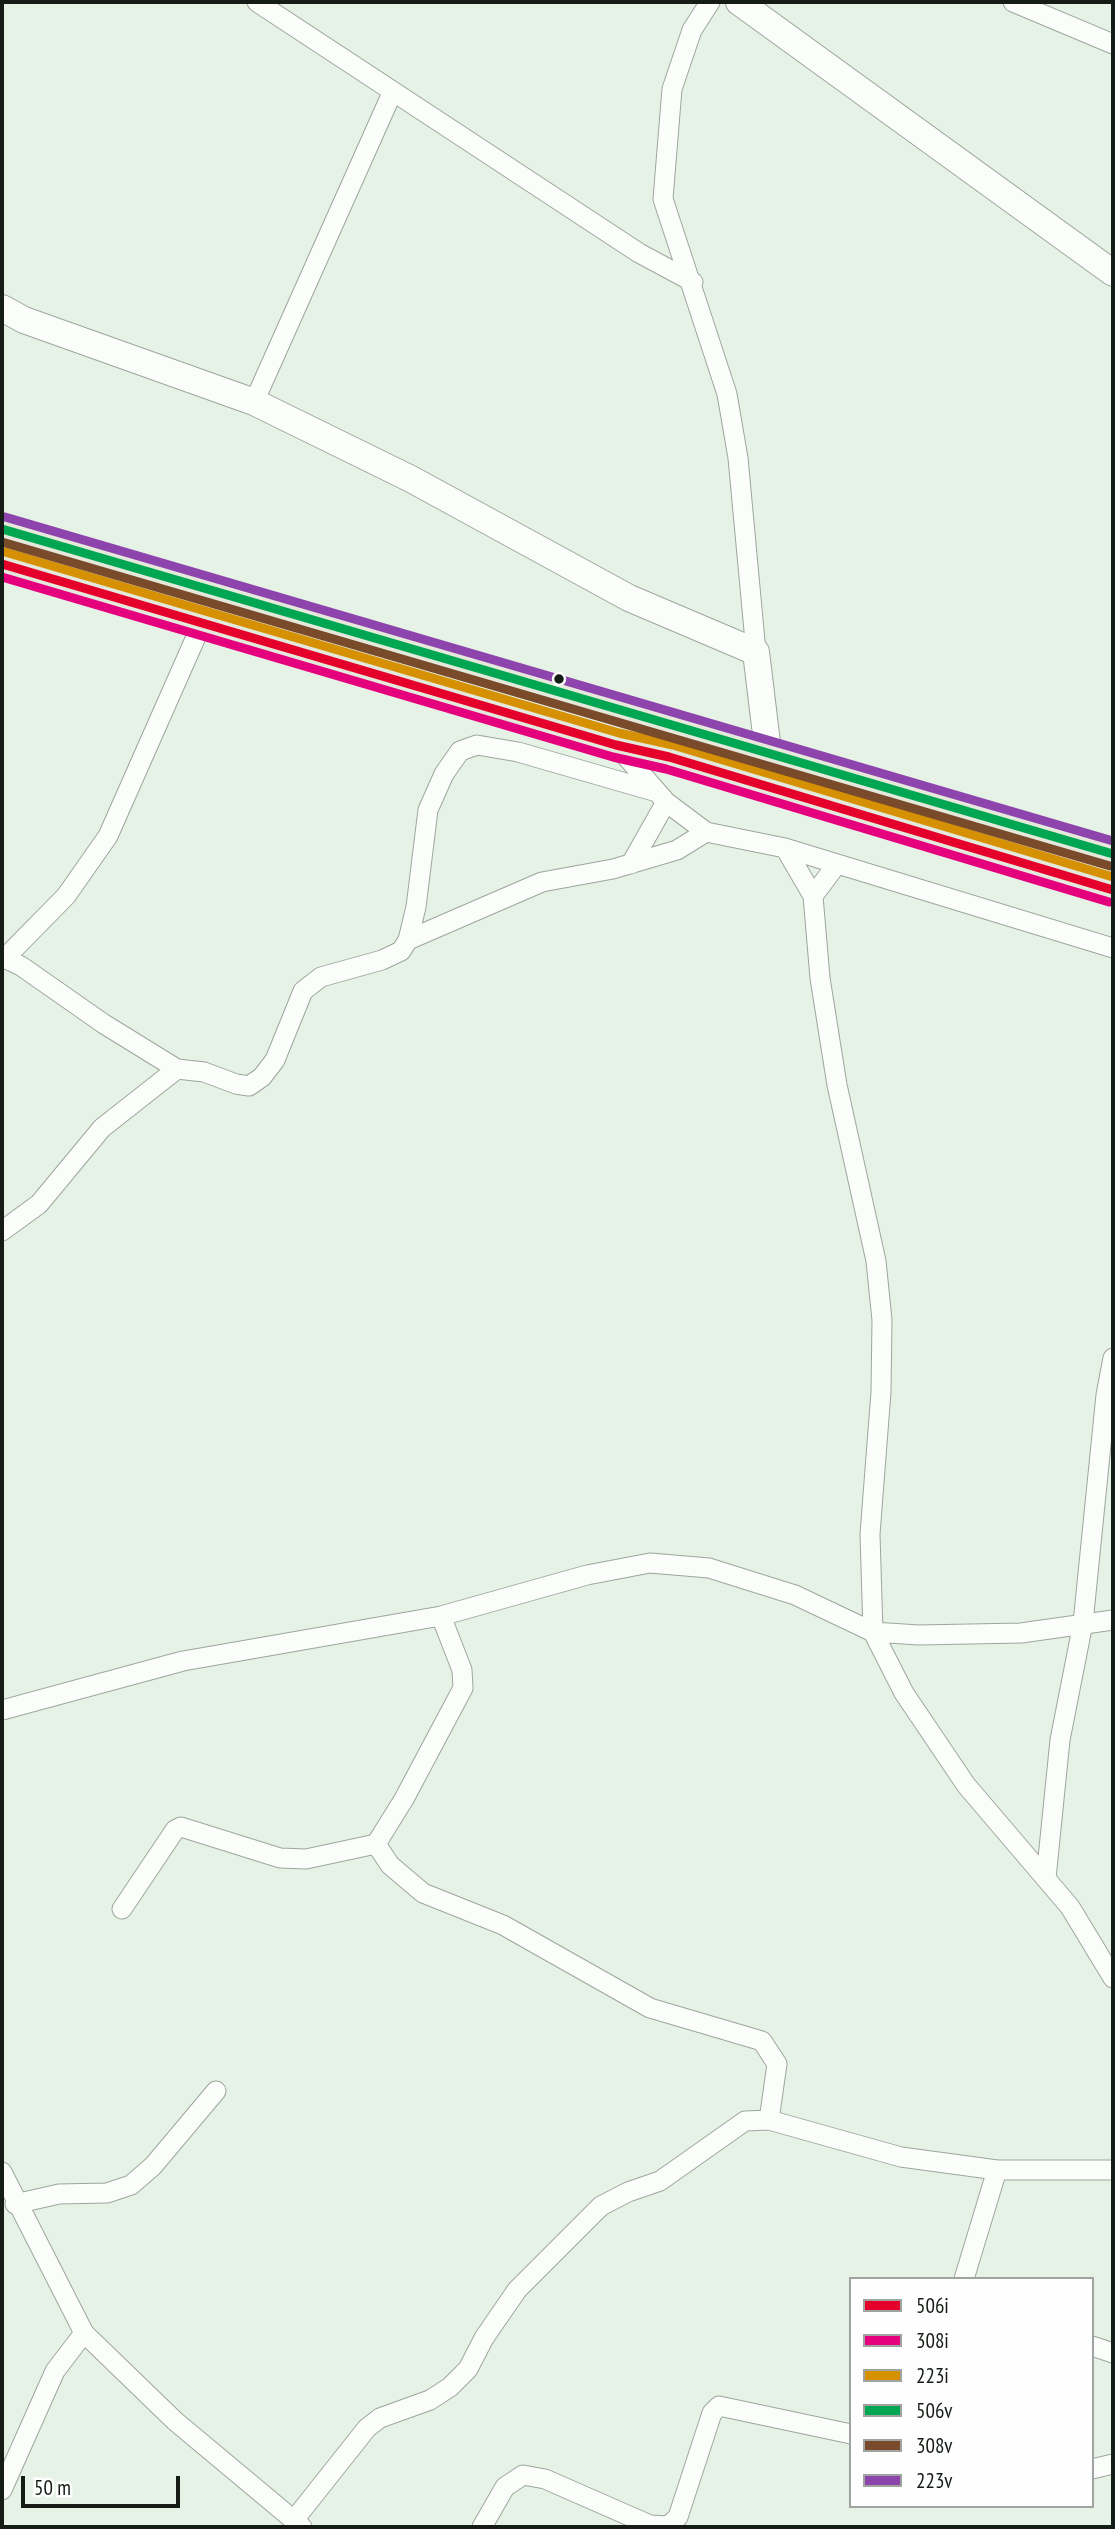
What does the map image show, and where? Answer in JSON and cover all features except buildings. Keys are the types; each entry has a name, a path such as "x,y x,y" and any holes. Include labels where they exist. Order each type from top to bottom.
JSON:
{"main road":[{"path":"2,529 1113,854"},
{"path":"2,564 203,621 616,745 669,757 1113,890"}],"street":[{"path":"257,2 639,253 693,282"},
{"path":"710,2 692,30 672,89 663,199 693,282 727,394 738,458 768,751"},
{"path":"739,2 1113,273"},
{"path":"1013,2 1113,44"},
{"path":"254,402 392,93"},
{"path":"2,308 24,320 254,402 411,479 629,598 756,652"},
{"path":"203,621 108,836 66,896 3,958 177,1069 204,1072 249,1086 262,1077 275,1060 303,991 321,977 382,960 401,951 408,940 416,907 428,810 444,774 460,751 477,745 517,752 661,797"},
{"path":"616,745 661,797 706,832 785,848 1113,948"},
{"path":"631,864 661,797"},
{"path":"408,940 542,882 631,864 677,850 706,832"},
{"path":"785,848 813,896 820,978 835,1072 876,1261 882,1320 881,1392 870,1534 873,1632 904,1693 966,1785 1070,1908 1113,1978"},
{"path":"813,896 837,864"},
{"path":"2,1231 39,1204 102,1128 177,1069"},
{"path":"1046,1878 1060,1740 1083,1623 1106,1395 1113,1358"},
{"path":"2,1710 183,1661 441,1616 587,1575 650,1563 709,1568 795,1594 873,1632 919,1635 1020,1633 1113,1620"},
{"path":"122,1909 175,1830 181,1827 280,1858 306,1859 376,1844 404,1799 463,1688 462,1670 441,1616"},
{"path":"376,1844 390,1865 422,1892 503,1926 650,2008 762,2041 771,2050 777,2064 769,2120"},
{"path":"15,2204 59,2193 107,2193 131,2185 153,2166 216,2091"},
{"path":"2,2172 15,2204 84,2333 175,2421 298,2524 367,2428 380,2418 430,2400 450,2387 468,2369 484,2338 517,2290 601,2206 628,2192 660,2181 745,2122 769,2120 901,2157 997,2170 1113,2170"},
{"path":"965,2277 997,2170"},
{"path":"2,2490 55,2371 84,2333"},
{"path":"1094,2347 1113,2353"},
{"path":"482,2527 505,2487 523,2475 545,2479 650,2525 668,2526 678,2517 712,2413 719,2406 849,2434"},
{"path":"1094,2469 1113,2464"}],"transit line":[{"name":"223v","path":"5,517 1113,841"},
{"name":"506v","path":"2,529 1113,854"},
{"name":"308v","path":"2,542 1110,866"},
{"name":"223i","path":"5,552 619,733 673,745 1113,877"},
{"name":"506i","path":"2,564 616,745 669,757 1113,890"},
{"name":"308i","path":"2,577 613,757 666,769 1109,902"}]}
